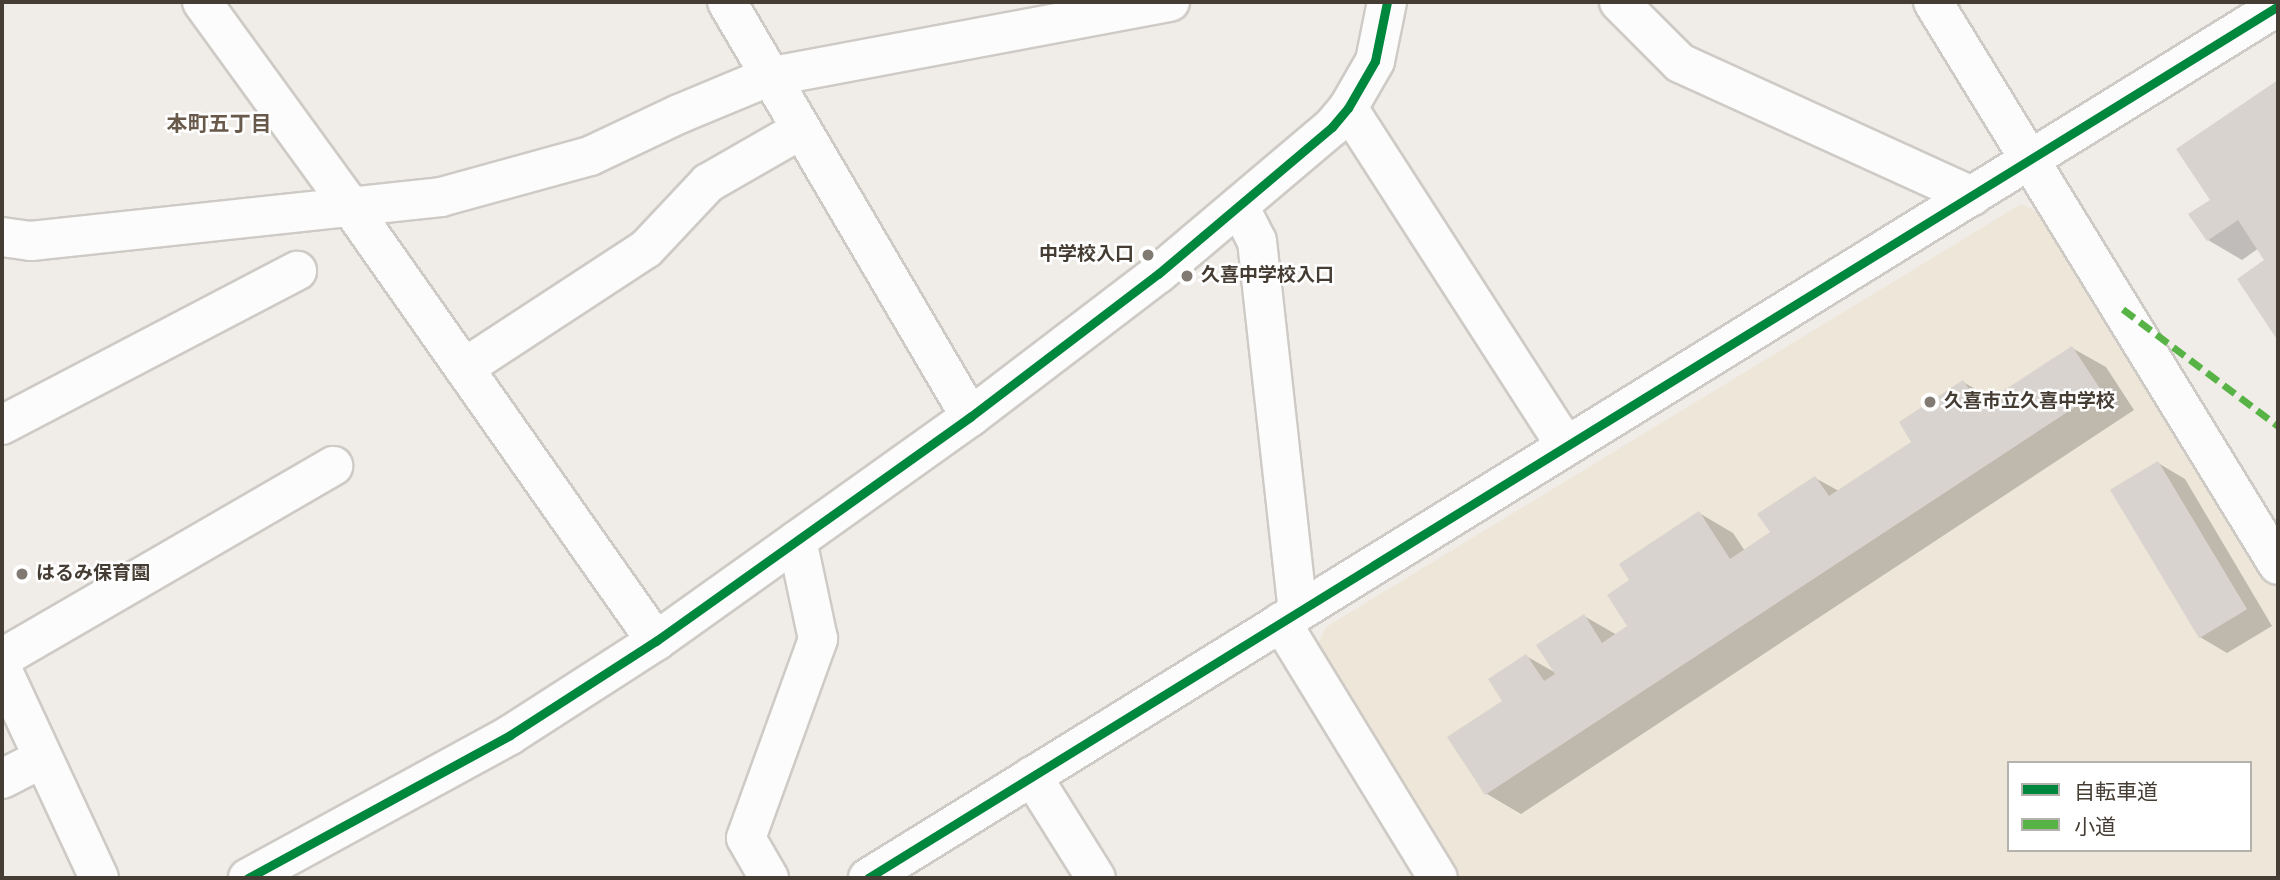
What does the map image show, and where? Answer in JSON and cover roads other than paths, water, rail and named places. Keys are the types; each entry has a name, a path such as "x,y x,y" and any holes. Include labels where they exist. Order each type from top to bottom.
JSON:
{"street":[{"path":"202,2 350,206 656,641"},
{"path":"727,2 768,77 970,417"},
{"path":"2,237 31,241 441,197 590,156 679,114 768,77 1104,6 1170,2"},
{"path":"248,878 510,735 656,641 970,417 1158,274 1332,127 1348,108 1375,61 1387,2"},
{"path":"1619,2 1680,63 1972,196"},
{"path":"1933,2 2032,159 2278,565"},
{"path":"868,878 2272,11"},
{"path":"1348,108 1566,446"},
{"path":"464,368 646,249 708,183 800,130"},
{"path":"1238,206 1257,241 1290,617 1438,878"},
{"path":"2,425 297,271"},
{"path":"2,658 333,466"},
{"path":"769,878 746,838 818,639 797,540"},
{"path":"2,669 99,878"},
{"path":"2,779 43,758"},
{"path":"1032,776 1096,878"}],"place":[{"name":"中学校入口","path":"1148,255"},
{"name":"久喜中学校入口","path":"1187,276"},
{"name":"久喜市立久喜中学校","path":"1930,402"},
{"name":"はるみ保育園","path":"22,574"}],"district":[{"name":"本町五丁目","path":"219,125"}]}
